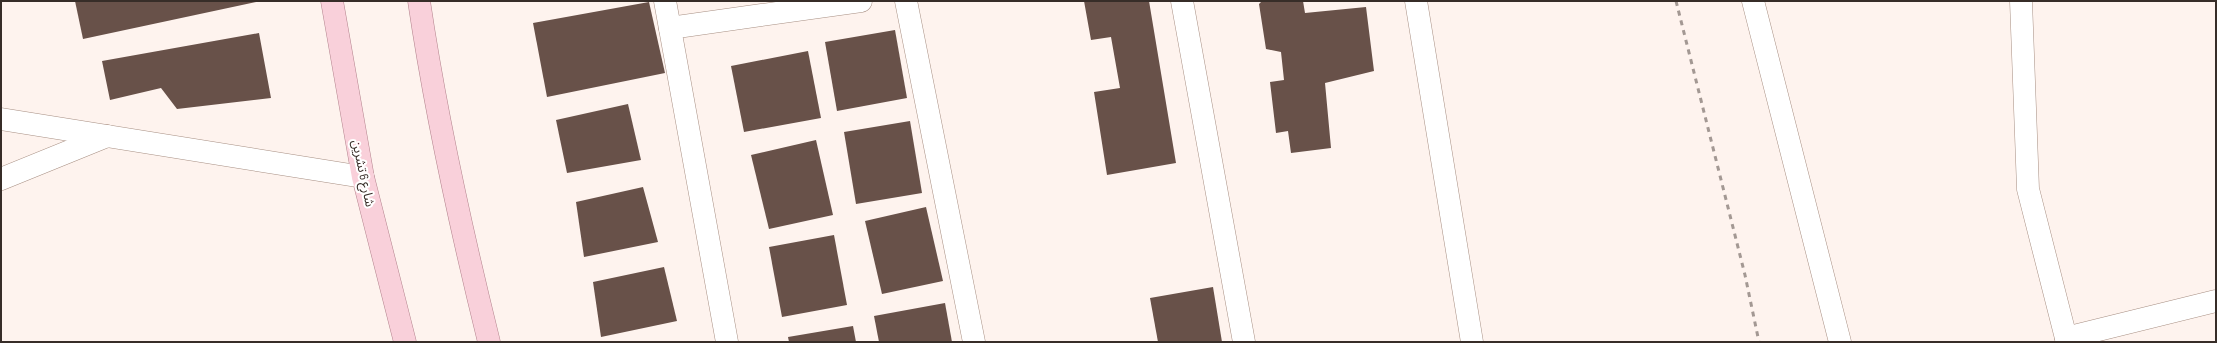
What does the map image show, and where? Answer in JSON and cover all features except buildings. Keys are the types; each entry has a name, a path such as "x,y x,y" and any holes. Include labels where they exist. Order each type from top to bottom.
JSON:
{"main road":[{"name":"شارع 6 تشرين","path":"332,1 363,176 405,342"},
{"path":"419,1 429,71 464,242 489,342"}],"street":[{"path":"665,1 727,342"},
{"path":"670,28 861,1"},
{"path":"906,1 974,342"},
{"path":"1182,1 1244,342"},
{"path":"1416,1 1472,342"},
{"path":"1753,1 1840,342"},
{"path":"2021,1 2028,189 2067,340 2216,301"},
{"path":"1,118 363,176"},
{"path":"1,179 107,136"}],"railway":[{"path":"1676,1 1745,275 1759,342"}]}
